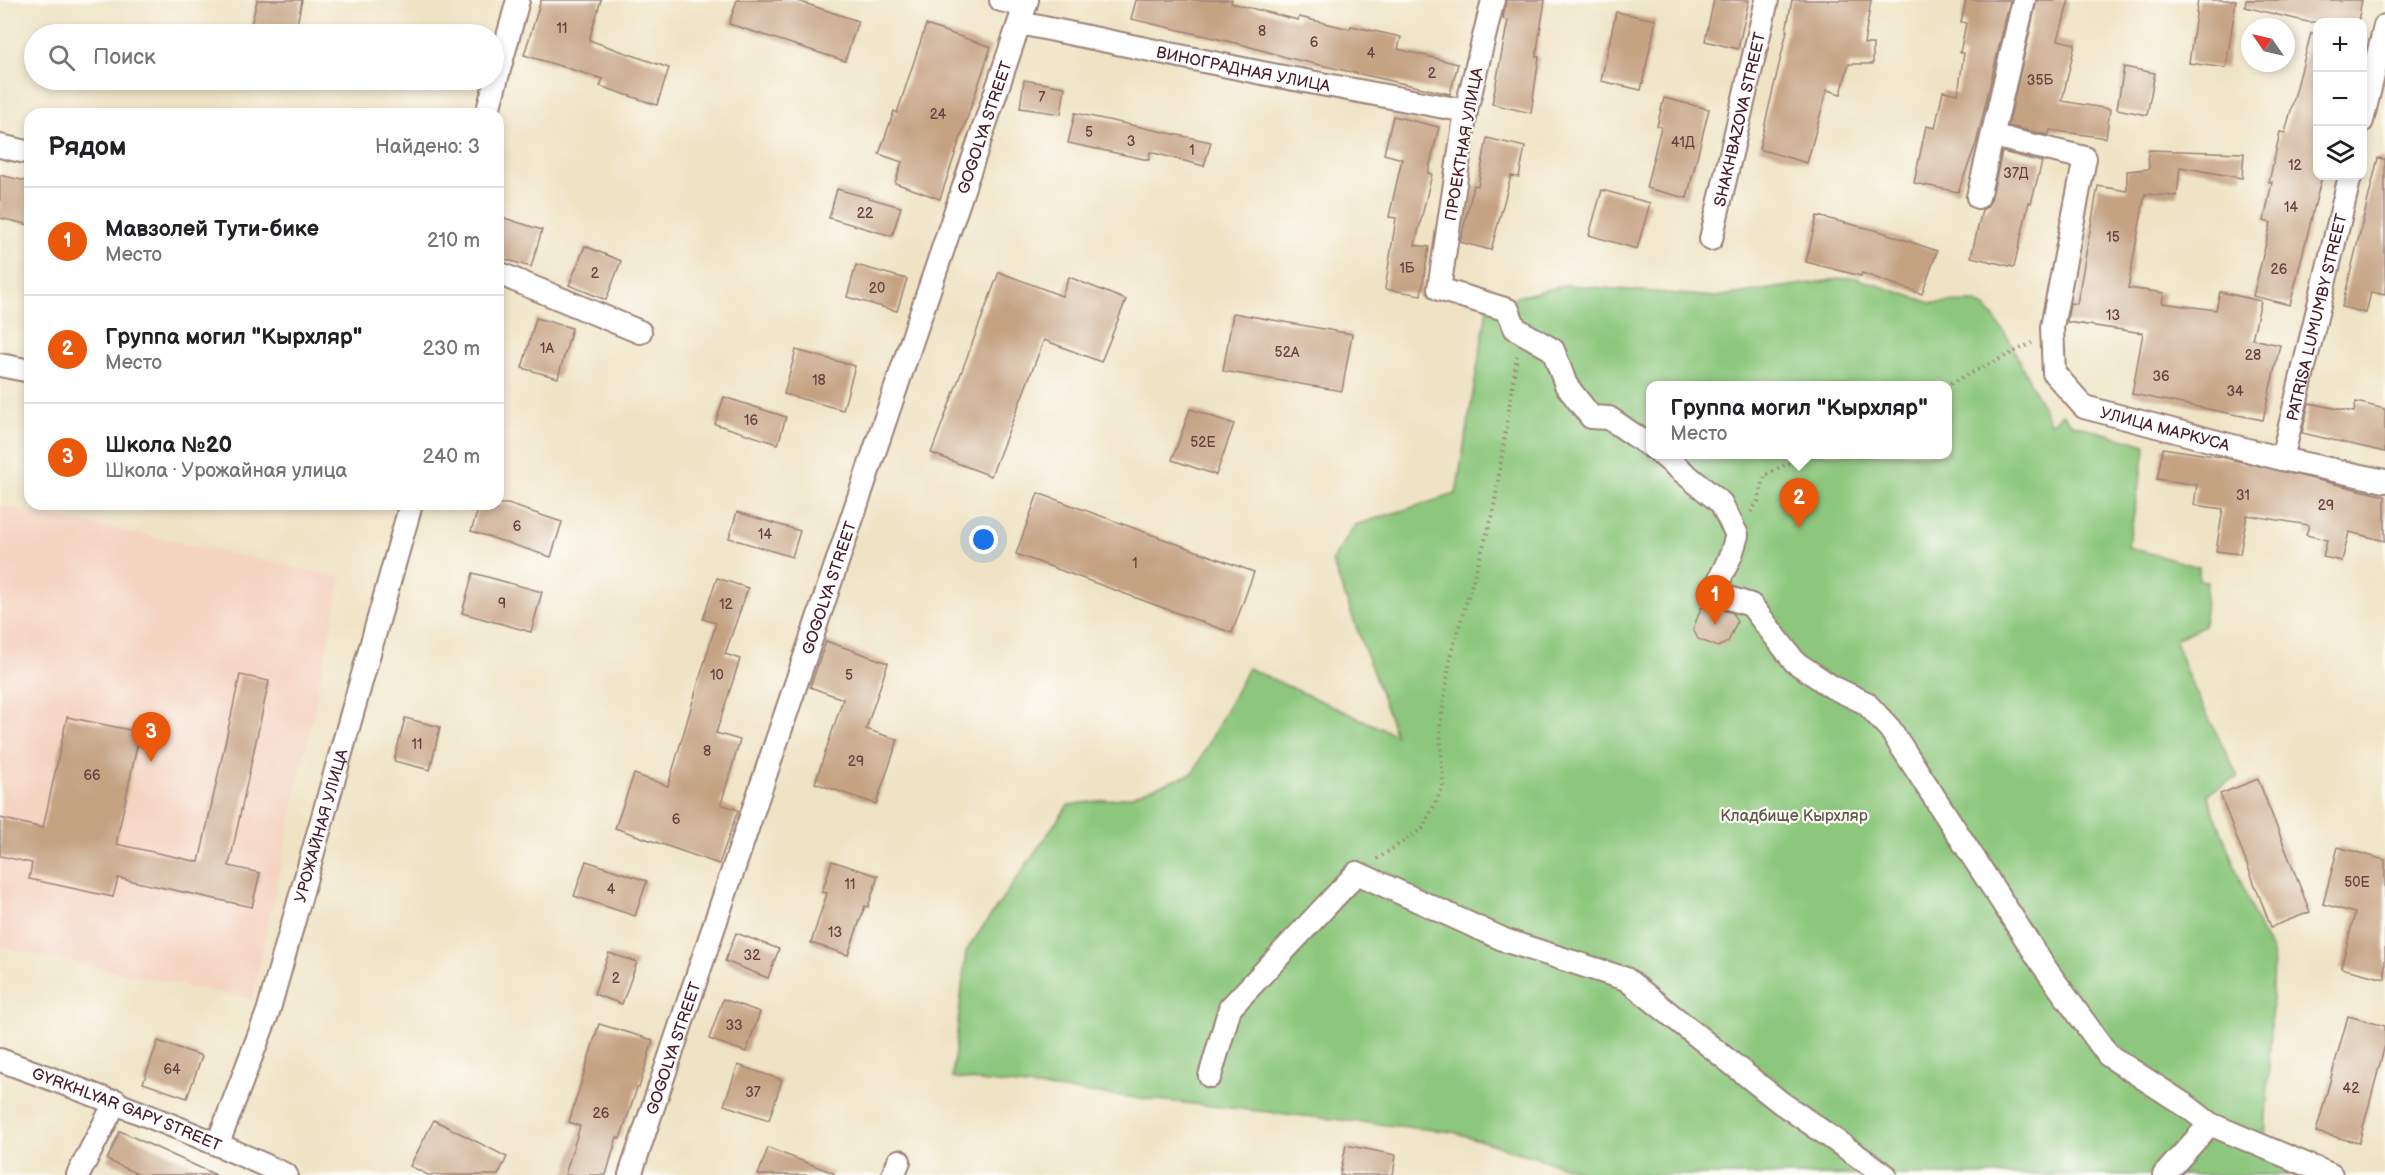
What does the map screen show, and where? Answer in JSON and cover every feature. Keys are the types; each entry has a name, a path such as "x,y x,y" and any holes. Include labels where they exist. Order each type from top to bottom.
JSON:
{"street":[{"path":"504,51 518,0"},
{"name":"ВИНОГРАДНАЯ УЛИЦА","path":"1001,0 1024,10 1262,73 1466,111"},
{"name":"ПРОЕКТНАЯ УЛИЦА","path":"1493,0 1466,111 1439,290 1508,310 1515,328 1521,331"},
{"name":"SHAKHBAZOVA STREET","path":"1711,239 1767,0"},
{"path":"1978,197 2024,0"},
{"name":"GOGOLYA STREET","path":"630,1175 1024,10"},
{"path":"2367,100 2385,26"},
{"path":"489,108 493,90"},
{"name":"УЛИЦА МАРКУСА","path":"1993,136 2085,158 2052,334 2054,373 2084,408 2282,459 2385,481"},
{"path":"0,146 24,152"},
{"name":"PATRISA LUMUMBY STREET","path":"2282,459 2349,180"},
{"path":"504,275 640,332"},
{"path":"1521,331 1553,350 1566,384 1591,417 1609,418 1646,443"},
{"path":"0,365 24,369"},
{"path":"1667,459 1721,503 1737,535 1731,555 1713,592 1751,604 1795,662 1832,687 1866,703 1890,729 2043,965 2108,1055 2210,1124 2331,1175"},
{"name":"УРОЖАЙНАЯ УЛИЦА","path":"218,1143 268,1012 409,510"},
{"path":"1210,1076 1230,1008 1357,873 1507,941 1626,979 1780,1102 1885,1175"},
{"name":"GYRKHLYAR GAPY STREET","path":"0,1060 116,1101 218,1143 286,1175"},
{"path":"78,1175 116,1101"},
{"path":"2164,1175 2210,1124"}],"path":[{"path":"1357,873 1423,828 1443,787 1440,728 1450,653 1493,514 1521,331"},
{"path":"1952,382 2052,334"},
{"path":"1737,535 1758,501 1765,475 1797,459"}],"shaded area":[{"path":"0,505 342,577 252,1000 0,947"}],"green space":[{"name":"Кладбище Кырхляр","path":"1853,277 1931,303 1974,302 1987,308 2008,338 2051,424 2062,414 2072,424 2146,445 2128,547 2199,567 2199,580 2207,581 2204,625 2175,640 2187,674 2238,777 2207,794 2260,931 2273,952 2265,1137 2291,1175 1592,1175 1453,1132 952,1078 966,951 1068,805 1129,797 1193,773 1248,668 1396,735 1332,561 1355,525 1456,494 1488,304 1566,285 1715,297"}],"building":[{"path":"257,0 302,0 297,24 251,24"},
{"path":"541,0 601,0 589,40 669,68 657,105 600,86 603,79 524,55"},
{"path":"737,0 795,0 858,21 845,61 729,24"},
{"path":"1136,0 1232,0 1231,3 1298,20 1299,17 1350,29 1351,26 1401,37 1398,49 1458,64 1450,94 1289,58 1240,44 1131,19"},
{"path":"1506,0 1545,0 1536,57 1539,57 1531,113 1492,104 1508,20 1503,19"},
{"path":"1714,0 1749,0 1738,49 1705,41"},
{"path":"1792,0 1871,0 1864,44 1873,44 1873,64 1849,64 1841,94 1827,90 1807,163 1759,149 1787,31"},
{"path":"1966,0 2010,0 1976,144 1958,192 1914,183 1926,126 1935,128 1943,91 1958,94 1964,53 1960,53 1966,23 1961,22"},
{"path":"2037,0 2069,0 2058,40 2075,44 2062,101 2110,109 2106,138 2050,130 2049,135 2008,126"},
{"path":"2198,0 2236,0 2226,68 2189,63"},
{"path":"2246,0 2362,0 2359,18 2313,18 2313,22 2245,7"},
{"path":"1616,12 1656,20 1641,90 1601,81"},
{"path":"926,25 991,47 940,199 895,183 902,162 879,154 894,111 897,113"},
{"path":"2311,33 2313,33 2313,180 2321,180 2290,305 2253,296 2271,223 2264,221 2272,182 2269,182 2280,132 2285,133"},
{"path":"2124,67 2155,73 2147,115 2117,109"},
{"path":"1024,80 1065,87 1061,114 1020,108"},
{"path":"1664,98 1709,109 1687,198 1646,188 1661,127 1657,126"},
{"path":"1075,113 1211,142 1204,166 1150,152 1149,160 1068,143"},
{"path":"1393,116 1439,127 1428,173 1432,174 1415,245 1429,247 1421,295 1385,289 1396,218 1389,217 1402,159 1384,154"},
{"path":"1487,138 1525,147 1519,177 1511,176 1491,250 1460,242 1474,185 1478,186"},
{"path":"2148,150 2244,153 2242,178 2180,167 2177,196 2145,194 2128,288 2164,293 2162,303 2216,310 2220,292 2261,301 2252,339 2280,345 2263,420 2132,394 2143,333 2067,322 2070,303 2077,304 2098,186 2127,191 2127,171 2149,169"},
{"path":"2002,152 2042,162 2031,203 2029,202 2014,267 1971,257 1982,210 1991,200"},
{"path":"2378,158 2385,159 2385,295 2371,292 2366,313 2342,307"},
{"path":"0,175 24,181 24,224 0,218"},
{"path":"837,189 901,207 892,236 829,218"},
{"path":"1602,190 1650,203 1637,249 1589,235"},
{"path":"1817,216 1879,231 1937,251 1922,294 1862,273 1861,276 1806,262"},
{"path":"504,218 542,230 531,267 504,259"},
{"path":"585,246 621,261 606,300 569,285"},
{"path":"856,265 907,279 897,311 847,297"},
{"path":"999,272 1062,296 1069,277 1126,300 1101,362 1044,340 991,476 931,453"},
{"path":"1233,313 1352,334 1342,391 1223,371"},
{"path":"536,318 572,328 558,378 522,368"},
{"path":"796,350 855,366 843,410 784,394"},
{"path":"724,397 786,417 778,444 715,424"},
{"path":"2356,402 2385,409 2385,452 2302,433 2309,403 2354,412"},
{"path":"1190,409 1234,424 1216,475 1172,460"},
{"path":"2163,448 2221,457 2385,496 2385,541 2349,532 2342,561 2323,557 2327,540 2306,535 2309,525 2247,515 2240,554 2216,551 2223,509 2194,505 2197,485 2157,479"},
{"path":"1038,493 1254,572 1232,633 1016,554"},
{"path":"504,504 562,522 551,557 471,531 478,510 504,510"},
{"path":"737,512 800,531 792,557 729,538"},
{"path":"473,573 542,592 531,632 462,613"},
{"path":"717,578 748,588 725,654 740,659 716,733 740,740 721,804 738,810 719,864 615,828 634,774 668,786 716,623 703,619"},
{"path":"1707,605 1733,613 1737,622 1728,642 1718,647 1698,639 1693,629 1701,608"},
{"path":"826,641 888,663 866,729 898,740 876,804 815,783 843,699 810,687"},
{"path":"240,675 269,681 229,866 260,873 252,907 118,878 113,897 29,879 32,863 0,856 0,818 43,828 67,717 140,732 116,844 199,862"},
{"path":"405,718 440,727 430,770 394,761"},
{"path":"2258,779 2310,912 2271,927 2220,794"},
{"path":"2338,847 2385,860 2385,979 2341,968 2355,913 2323,904"},
{"path":"586,861 647,881 635,916 574,896"},
{"path":"832,861 878,876 848,955 811,943 827,893 822,892"},
{"path":"736,933 779,949 768,978 725,961"},
{"path":"609,953 637,962 622,1004 594,994"},
{"path":"723,999 760,1012 746,1052 709,1039"},
{"path":"2348,1016 2385,1026 2385,1045 2359,1143 2316,1132"},
{"path":"599,1024 653,1040 639,1088 637,1088 620,1139 617,1137 606,1175 565,1175 580,1126 569,1122"},
{"path":"158,1041 202,1056 187,1098 143,1083"},
{"path":"738,1065 782,1080 769,1120 724,1105"},
{"path":"434,1120 507,1157 498,1175 428,1175 410,1166"},
{"path":"120,1131 216,1175 140,1175 107,1160"},
{"path":"1346,1145 1396,1155 1393,1175 1340,1175"},
{"path":"768,1148 834,1173 834,1175 758,1175"}],"place":[{"name":"Группа могил \"Кырхляр\"","path":"1799,528"},
{"name":"Мавзолей Тути-бике","path":"1715,625"},
{"name":"Школа №20","path":"151,762"}]}
